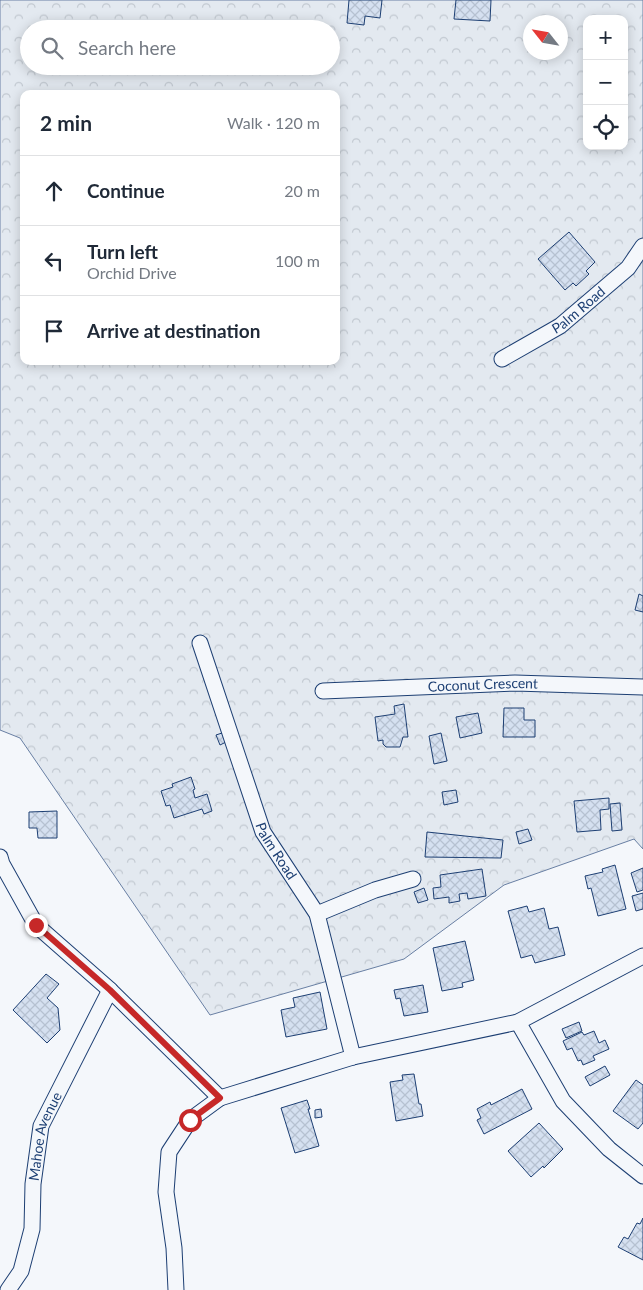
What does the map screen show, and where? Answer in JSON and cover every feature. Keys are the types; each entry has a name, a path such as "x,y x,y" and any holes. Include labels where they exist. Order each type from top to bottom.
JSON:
{"street":[{"name":"Palm Road","path":"502,359 560,326 628,268 643,246"},
{"name":"Palm Road","path":"200,643 262,832 317,914 353,1057"},
{"name":"Coconut Crescent","path":"323,691 515,683 643,688"},
{"path":"0,857 2,864 36,925 110,990 220,1098"},
{"path":"317,914 375,890 413,879"},
{"path":"176,1290 174,1248 166,1192 169,1152 190,1120 220,1098 353,1057 518,1022 643,956"},
{"name":"Mahoe Avenue","path":"8,1290 20,1271 32,1229 33,1184 41,1126 110,990"},
{"path":"518,1022 563,1101 609,1149 643,1176"}],"green space":[{"path":"0,0 643,0 643,849 634,839 504,885 404,959 210,1015 20,738 0,730"}],"building":[{"path":"349,0 382,0 380,18 365,16 364,25 347,23"},
{"path":"456,0 491,0 490,21 454,19"},
{"path":"569,232 595,262 586,271 589,274 576,286 573,283 565,290 538,259"},
{"path":"639,594 643,596 643,612 635,610"},
{"path":"404,704 408,737 403,737 400,747 386,747 383,744 383,740 378,741 375,717 395,714 394,706"},
{"path":"504,708 524,708 524,720 535,720 535,737 503,737"},
{"path":"478,713 482,733 460,738 456,717"},
{"path":"222,733 226,742 220,745 216,735"},
{"path":"441,733 447,761 434,764 429,736"},
{"path":"191,777 195,789 193,790 195,798 207,794 212,811 204,814 202,809 174,818 170,805 166,806 161,791 173,787 172,784"},
{"path":"456,790 458,802 444,805 442,792"},
{"path":"609,798 609,809 600,810 601,830 577,832 574,801"},
{"path":"620,803 622,830 612,831 610,804"},
{"path":"57,811 57,838 38,838 37,828 29,828 29,812"},
{"path":"528,829 532,840 519,844 516,832"},
{"path":"427,832 503,840 501,858 425,857"},
{"path":"615,865 626,909 598,916 591,888 588,889 585,876 603,872 602,869"},
{"path":"643,868 643,890 637,892 631,873"},
{"path":"482,869 486,896 468,899 467,893 459,894 460,901 449,903 449,897 434,899 433,888 441,887 440,875"},
{"path":"424,888 428,900 418,903 414,892"},
{"path":"643,893 643,909 636,911 632,896"},
{"path":"527,906 529,912 544,908 549,929 558,927 565,955 535,963 532,955 521,958 508,911"},
{"path":"465,941 474,980 462,983 463,987 442,991 433,948"},
{"path":"46,974 59,984 47,998 58,1008 60,1030 47,1043 13,1010"},
{"path":"423,985 428,1012 404,1016 400,998 396,999 394,990"},
{"path":"320,992 327,1029 286,1037 281,1010 295,1007 293,998"},
{"path":"579,1022 582,1031 566,1038 562,1029"},
{"path":"594,1031 599,1043 605,1040 609,1049 593,1056 595,1060 583,1065 581,1060 578,1061 572,1048 567,1050 563,1041 582,1032 584,1035"},
{"path":"605,1066 610,1075 590,1086 585,1077"},
{"path":"414,1074 423,1116 396,1121 390,1082 403,1080 402,1075"},
{"path":"636,1080 643,1085 643,1123 638,1129 613,1111"},
{"path":"522,1089 532,1109 484,1134 477,1120 481,1118 477,1109 490,1102 491,1105"},
{"path":"307,1100 319,1146 295,1153 281,1108"},
{"path":"321,1109 322,1117 315,1118 315,1110"},
{"path":"539,1123 563,1149 544,1168 543,1166 531,1177 508,1151"},
{"path":"643,1218 643,1260 618,1247 624,1237 628,1239 637,1223 640,1224"}],"route":[{"path":"36,925 110,990 220,1098 190,1120"}]}
